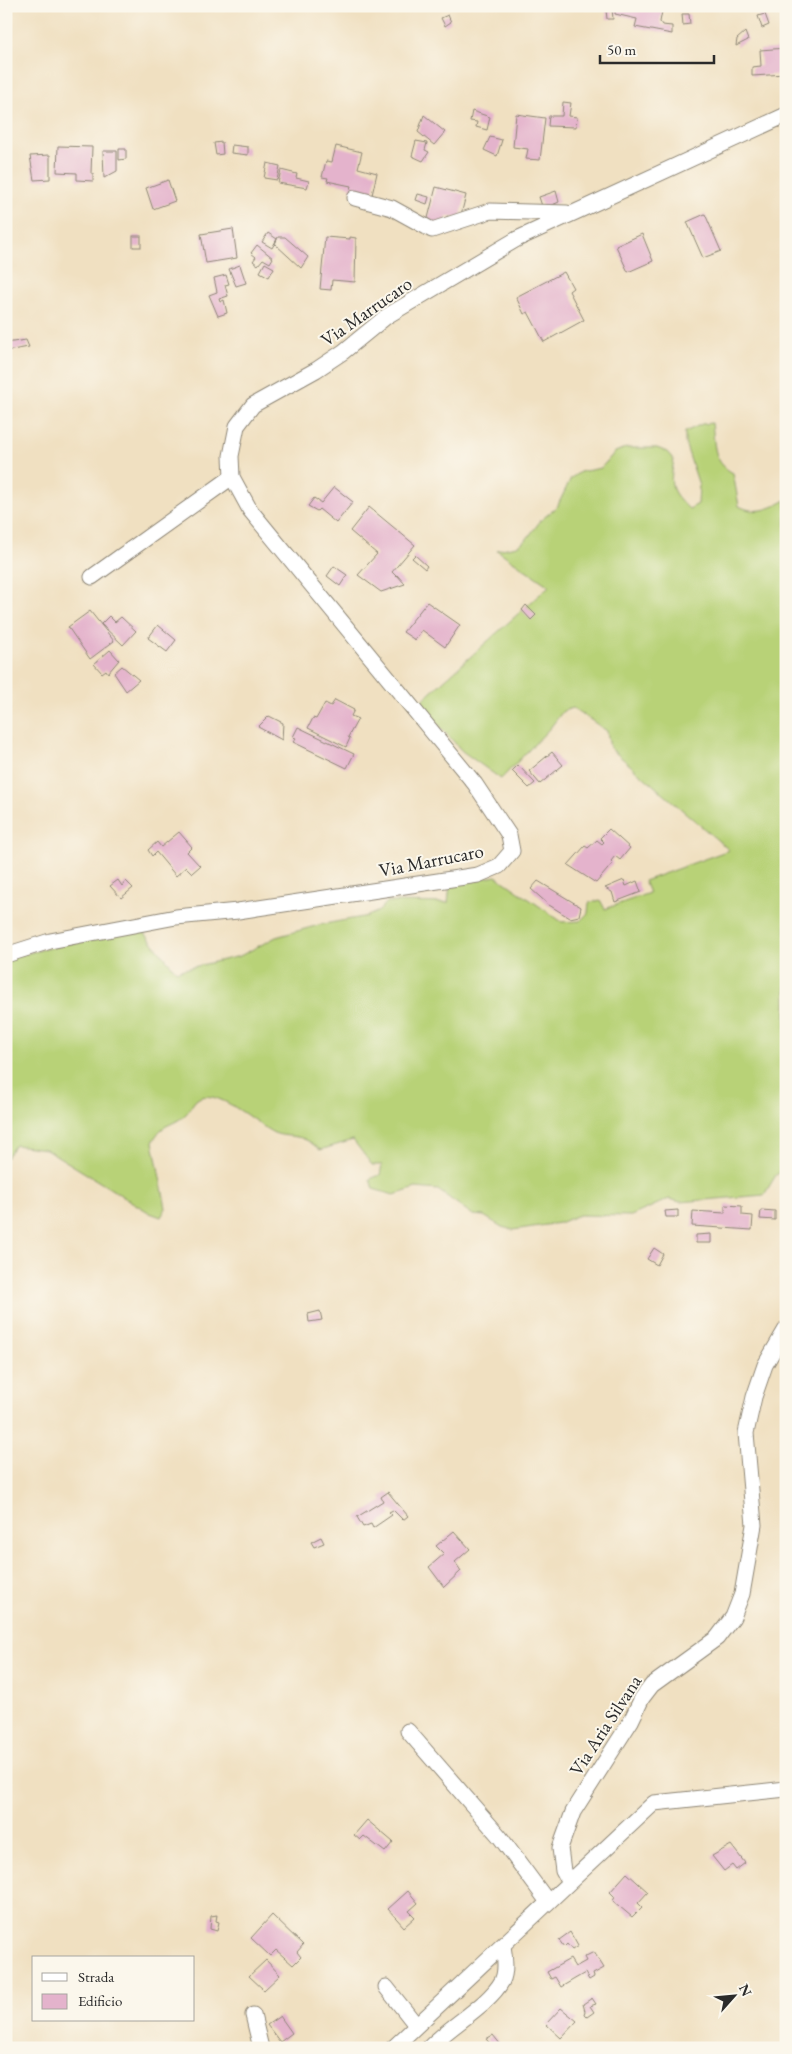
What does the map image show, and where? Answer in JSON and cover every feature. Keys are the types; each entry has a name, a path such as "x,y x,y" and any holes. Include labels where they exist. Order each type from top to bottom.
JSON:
{"street":[{"name":"Via Marrucaro","path":"6,956 50,941 176,917 238,911 441,882 478,875 499,866 512,851 508,835 475,784 250,510 232,477 231,456 237,426 253,405 344,352 395,312 516,239 786,115"},
{"name":"Via Marrucaro","path":"355,198 392,208 432,230 490,211 571,213"},
{"path":"92,577 232,477"},
{"name":"Via Aria Silvana","path":"569,1882 563,1871 560,1848 573,1812 631,1722 642,1698 652,1685 717,1638 734,1617 742,1594 754,1525 746,1433 754,1397 765,1365 786,1329"},
{"path":"408,1731 500,1837 548,1902"},
{"path":"393,2048 504,1946 654,1803 786,1789"},
{"path":"429,2048 444,2032 488,1998 502,1981 505,1962 504,1946"},
{"path":"386,1987 416,2025"},
{"path":"253,2015 261,2048"}],"green space":[{"path":"712,423 716,452 721,464 733,473 739,506 751,510 763,510 786,500 786,1168 776,1175 764,1195 680,1202 669,1199 631,1216 579,1215 559,1223 513,1230 502,1227 484,1216 473,1215 438,1190 416,1188 394,1195 373,1189 370,1179 380,1175 382,1165 372,1165 353,1140 320,1150 304,1139 274,1133 224,1101 204,1096 196,1100 184,1116 159,1131 153,1142 166,1208 161,1217 150,1213 46,1149 15,1145 6,1158 6,958 140,927 176,971 240,956 276,937 319,925 368,916 379,911 387,902 448,903 450,884 496,876 562,922 580,921 588,913 589,903 600,900 605,909 649,893 644,881 729,850 610,748 607,731 573,708 563,711 550,728 501,779 462,751 419,703 549,586 497,550 517,546 526,540 541,520 557,507 571,478 580,472 601,468 615,452 626,448 657,448 667,452 674,460 672,488 689,509 698,504 699,485 685,443 685,432 702,424"}],"building":[{"path":"615,6 663,6 660,22 662,25 672,26 672,34 635,27 637,19 615,14"},
{"path":"612,9 613,19 607,19 606,10"},
{"path":"682,14 689,14 690,24 683,25"},
{"path":"765,14 769,25 762,28 758,16"},
{"path":"448,15 451,22 445,26 441,18"},
{"path":"745,32 748,40 736,46 737,39"},
{"path":"786,48 786,74 752,76 752,67 761,66 760,50"},
{"path":"563,102 571,103 569,116 577,117 576,127 548,126 549,116 562,116"},
{"path":"472,111 490,117 487,130 476,127 477,122 470,121"},
{"path":"516,114 545,118 540,160 526,159 528,149 513,147"},
{"path":"424,115 445,132 434,145 418,132"},
{"path":"490,137 502,140 497,156 484,150"},
{"path":"416,141 427,143 425,150 429,152 423,161 412,156"},
{"path":"222,142 223,154 216,155 214,143"},
{"path":"232,145 248,147 248,155 231,153"},
{"path":"58,146 92,147 91,173 93,173 93,181 77,180 77,173 57,172"},
{"path":"336,146 362,152 358,168 377,173 372,195 350,189 351,186 327,181 328,178 322,177 326,161 332,162"},
{"path":"119,149 126,149 126,159 119,160"},
{"path":"103,151 117,151 117,171 104,178"},
{"path":"50,155 50,179 34,180 30,156"},
{"path":"267,163 280,166 277,180 264,178"},
{"path":"281,170 297,174 296,178 309,181 307,188 278,183"},
{"path":"168,180 175,201 153,209 146,188"},
{"path":"436,187 466,195 460,219 447,216 444,226 427,222"},
{"path":"556,191 559,202 543,209 539,197"},
{"path":"418,194 429,197 427,204 416,200"},
{"path":"705,214 721,251 703,258 687,222"},
{"path":"233,229 237,258 206,263 201,234"},
{"path":"268,233 277,239 272,248 262,242"},
{"path":"642,234 653,261 628,272 616,246"},
{"path":"133,236 141,236 141,247 133,247"},
{"path":"278,237 285,237 308,257 301,268 275,244"},
{"path":"325,237 356,238 355,282 332,280 331,290 320,289"},
{"path":"257,245 273,258 270,263 263,259 258,265 253,261 256,257 251,253"},
{"path":"265,263 274,268 269,277 260,272"},
{"path":"240,265 246,283 236,286 229,269"},
{"path":"564,272 573,288 569,291 584,320 544,342 528,312 524,314 516,297"},
{"path":"226,275 229,284 225,285 228,296 219,299 220,302 224,300 227,313 218,316 209,295 217,292 214,278"},
{"path":"26,340 29,347 6,351 6,343"},
{"path":"334,487 353,502 336,523 319,509 317,511 308,506 314,498 321,503"},
{"path":"369,507 415,545 392,572 405,584 381,592 358,575 377,554 350,531"},
{"path":"415,555 427,566 425,569 412,558"},
{"path":"334,566 347,575 340,586 327,576"},
{"path":"427,602 460,625 445,647 422,630 415,640 403,632"},
{"path":"526,605 536,615 531,620 522,610"},
{"path":"90,611 114,641 90,659 68,627"},
{"path":"109,616 115,622 121,617 136,631 123,645 101,624"},
{"path":"158,625 176,640 167,652 148,638"},
{"path":"110,650 119,660 108,673 106,670 102,673 94,664"},
{"path":"122,666 139,680 126,691 114,673"},
{"path":"335,700 354,710 351,716 358,719 348,737 350,738 346,747 308,728 313,718 316,719 325,703 331,706"},
{"path":"269,716 283,723 282,740 258,727"},
{"path":"298,727 354,754 347,768 293,742 296,738 293,737"},
{"path":"552,752 563,765 540,784 529,771"},
{"path":"518,765 535,783 529,788 512,771"},
{"path":"609,829 630,848 620,860 615,856 611,861 613,863 596,883 568,865 585,846 588,848 597,840 602,844 604,842 600,838"},
{"path":"179,832 192,847 187,852 200,866 192,873 186,867 176,876 156,852 152,856 148,850 157,842 161,847"},
{"path":"118,880 122,886 126,881 133,888 121,898 110,886"},
{"path":"624,880 626,886 637,881 641,892 615,902 612,892 605,888"},
{"path":"538,881 581,907 579,916 570,918 549,905 531,889"},
{"path":"783,1196 786,1196 786,1233 783,1233"},
{"path":"725,1205 742,1206 742,1215 753,1216 752,1230 692,1226 693,1211 725,1213"},
{"path":"678,1210 678,1217 666,1217 665,1211"},
{"path":"761,1210 775,1211 775,1220 760,1219"},
{"path":"711,1234 711,1243 696,1243 696,1235"},
{"path":"654,1248 663,1254 657,1265 647,1259"},
{"path":"320,1311 322,1320 309,1322 308,1314"},
{"path":"388,1492 408,1516 403,1520 393,1510 389,1512 392,1515 373,1528 371,1524 363,1527 357,1517 383,1501 381,1497"},
{"path":"454,1531 470,1549 455,1562 461,1571 444,1587 429,1567 444,1554 436,1546"},
{"path":"321,1537 324,1543 314,1547 311,1542"},
{"path":"367,1820 393,1842 385,1852 364,1836 360,1840 354,1835"},
{"path":"731,1845 745,1863 736,1870 732,1865 724,1871 712,1856"},
{"path":"627,1873 648,1892 638,1903 642,1907 632,1917 613,1901 615,1897 610,1892"},
{"path":"408,1891 418,1903 409,1911 415,1917 404,1927 388,1909"},
{"path":"217,1915 216,1921 219,1922 217,1931 210,1929 211,1916"},
{"path":"272,1915 303,1945 297,1952 301,1957 293,1965 276,1950 270,1956 251,1938"},
{"path":"570,1932 578,1946 572,1950 567,1944 564,1947 559,1940"},
{"path":"594,1952 604,1968 593,1974 594,1977 589,1980 585,1973 561,1987 555,1977 551,1979 547,1972 570,1959 575,1967 586,1961 584,1957"},
{"path":"266,1960 280,1975 264,1990 249,1976"},
{"path":"592,1998 596,2004 590,2006 594,2012 587,2017 584,2014 583,2004"},
{"path":"561,2008 577,2021 561,2038 546,2024"},
{"path":"280,2016 292,2033 280,2042 267,2025"},
{"path":"493,2035 501,2045 497,2048 494,2048 486,2039"}]}
